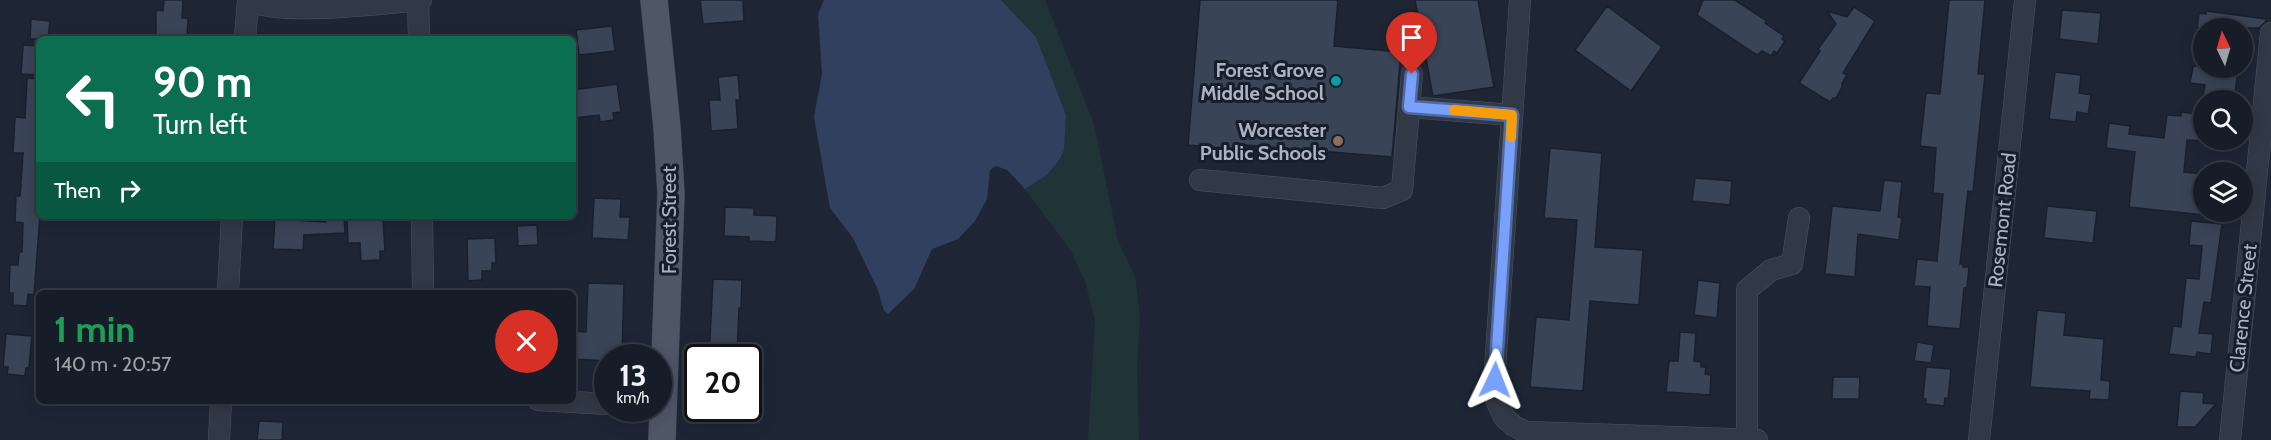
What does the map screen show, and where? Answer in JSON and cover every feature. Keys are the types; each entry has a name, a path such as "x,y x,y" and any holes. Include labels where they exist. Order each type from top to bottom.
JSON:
{"main road":[{"name":"Forest Street","path":"654,0 671,185 664,344"},
{"name":"Forest Street","path":"661,422 662,440"}],"street":[{"path":"245,36 249,0 257,5 270,8 298,9 419,0 419,36"},
{"path":"1520,0 1495,369 1497,402 1509,423 1526,432 1664,439 1757,440"},
{"name":"Rosemont Road","path":"1979,440 2025,0"},
{"name":"Clarence Street","path":"2230,440 2269,71 2271,33"},
{"path":"1200,180 1383,198 1402,190 1412,74"},
{"path":"1409,107 1512,115"},
{"path":"1746,440 1747,290 1771,270 1792,264 1799,218"},
{"path":"228,290 232,219"},
{"path":"422,219 423,290"},
{"path":"576,402 594,403"},
{"path":"219,440 221,404"}],"green space":[{"path":"1001,0 1045,0 1094,124 1118,241 1135,276 1140,316 1137,366 1139,440 1088,440 1095,321 1086,284 1071,251 1025,189 1046,175 1066,115 1036,37"}],"water":[{"path":"824,0 1001,0 1036,37 1066,115 1064,150 1047,175 1025,189 1007,170 996,166 990,170 987,199 975,221 958,239 932,249 914,289 888,314 884,311 878,290 853,238 830,208 814,117 822,74 818,14"}],"building":[{"path":"164,0 183,0 182,18 188,18 187,36 156,36 156,10 163,11"},
{"path":"700,0 743,0 744,21 703,24"},
{"name":"Forest Grove Middle School","path":"1200,0 1338,0 1334,46 1401,52 1392,157 1245,145 1245,150 1188,145"},
{"path":"1415,0 1478,0 1494,87 1433,96"},
{"path":"1703,0 1735,0 1767,21 1765,23 1784,36 1782,39 1785,41 1777,53 1774,51 1771,56 1762,51 1757,55 1697,15"},
{"path":"1949,0 1985,0 1978,74 1985,74 1973,192 1968,191 1960,264 1963,264 1963,267 1969,267 1967,288 1964,288 1960,329 1927,326 1930,287 1914,286 1917,259 1937,261 1943,194 1933,193 1936,148 1920,146 1926,93 1940,94"},
{"path":"1607,6 1662,47 1631,91 1575,50"},
{"path":"1854,7 1875,21 1843,73 1847,75 1836,98 1830,102 1799,83 1820,51 1818,49 1836,24 1827,11 1847,17"},
{"path":"2062,10 2101,13 2098,44 2059,39"},
{"path":"2206,11 2266,19 2266,21 2259,28 2253,28 2253,18 2198,18 2199,13 2206,14"},
{"path":"31,19 50,21 48,36 36,36 36,39 30,39"},
{"path":"612,26 615,51 579,55 576,30"},
{"path":"23,45 36,46 36,75 21,74"},
{"path":"2193,66 2193,78 2237,78 2235,90 2204,90 2205,85 2190,83"},
{"path":"2055,72 2081,75 2079,93 2091,95 2088,114 2077,112 2076,122 2049,119"},
{"path":"738,75 740,100 736,100 738,129 711,131 709,100 720,100 718,77"},
{"path":"27,78 36,79 36,219 40,219 34,295 28,294 27,306 13,305 13,293 9,293 10,265 18,265 19,252 22,252 23,223 15,222 16,196 20,196 23,153 13,153 15,117 25,118"},
{"path":"617,84 621,112 613,113 614,120 600,122 599,115 576,118 576,90"},
{"path":"2181,112 2193,114 2193,140 2187,140 2184,172 2193,173 2193,214 2129,207 2135,152 2106,148 2109,123 2130,126 2129,134 2164,138 2167,115 2181,116"},
{"path":"1550,148 1602,153 1595,247 1643,250 1639,305 1590,301 1583,391 1530,387 1536,317 1569,320 1577,220 1544,218"},
{"path":"1695,178 1732,181 1730,205 1692,201"},
{"path":"1884,180 1902,182 1898,217 1902,218 1899,240 1858,234 1855,277 1825,274 1832,206 1880,211"},
{"path":"594,198 621,199 620,217 630,217 628,240 592,238"},
{"path":"2047,206 2097,211 2093,243 2044,238"},
{"path":"725,207 754,208 754,215 777,216 776,242 749,241 749,237 724,236"},
{"path":"275,219 326,222 326,219 344,219 345,233 304,235 303,250 273,249"},
{"path":"383,219 385,251 380,251 380,260 361,261 360,243 348,243 347,220"},
{"path":"2191,221 2222,224 2211,303 2204,302 2199,333 2213,334 2211,354 2197,352 2196,357 2169,354 2173,326 2181,327 2186,278 2199,279 2202,246 2189,245"},
{"path":"537,225 538,245 518,246 517,226"},
{"path":"495,238 496,263 492,263 492,271 482,271 482,280 468,281 467,239"},
{"path":"713,279 742,280 738,344 710,344"},
{"path":"1698,280 1720,283 1717,318 1694,315"},
{"path":"588,283 624,284 622,344 594,344 594,360 576,359 576,331 586,332"},
{"path":"2037,310 2066,313 2064,335 2104,339 2101,380 2110,381 2109,400 2089,399 2090,391 2030,387"},
{"path":"1680,332 1696,333 1694,361 1701,362 1701,367 1706,367 1705,374 1711,375 1710,395 1666,392 1669,361 1678,361"},
{"path":"6,334 32,336 29,368 26,368 25,376 7,374 8,367 3,367"},
{"path":"1917,342 1934,345 1931,363 1914,361"},
{"path":"1926,367 1951,369 1948,399 1945,398 1944,406 1926,404 1926,399 1923,398"},
{"path":"762,371 764,371 762,391"},
{"path":"1833,377 1860,377 1859,399 1832,399"},
{"path":"2180,391 2204,393 2203,403 2216,404 2195,427 2177,427"},
{"path":"259,421 283,422 282,440 257,440"}],"slow traffic":[{"path":"1454,110 1512,115 1511,137"}],"place":[{"name":"Forest Grove Middle School","path":"1336,81"},
{"name":"Worcester Public Schools","path":"1338,141"}],"route":[{"path":"1412,74 1409,107 1512,115 1495,380"}]}
